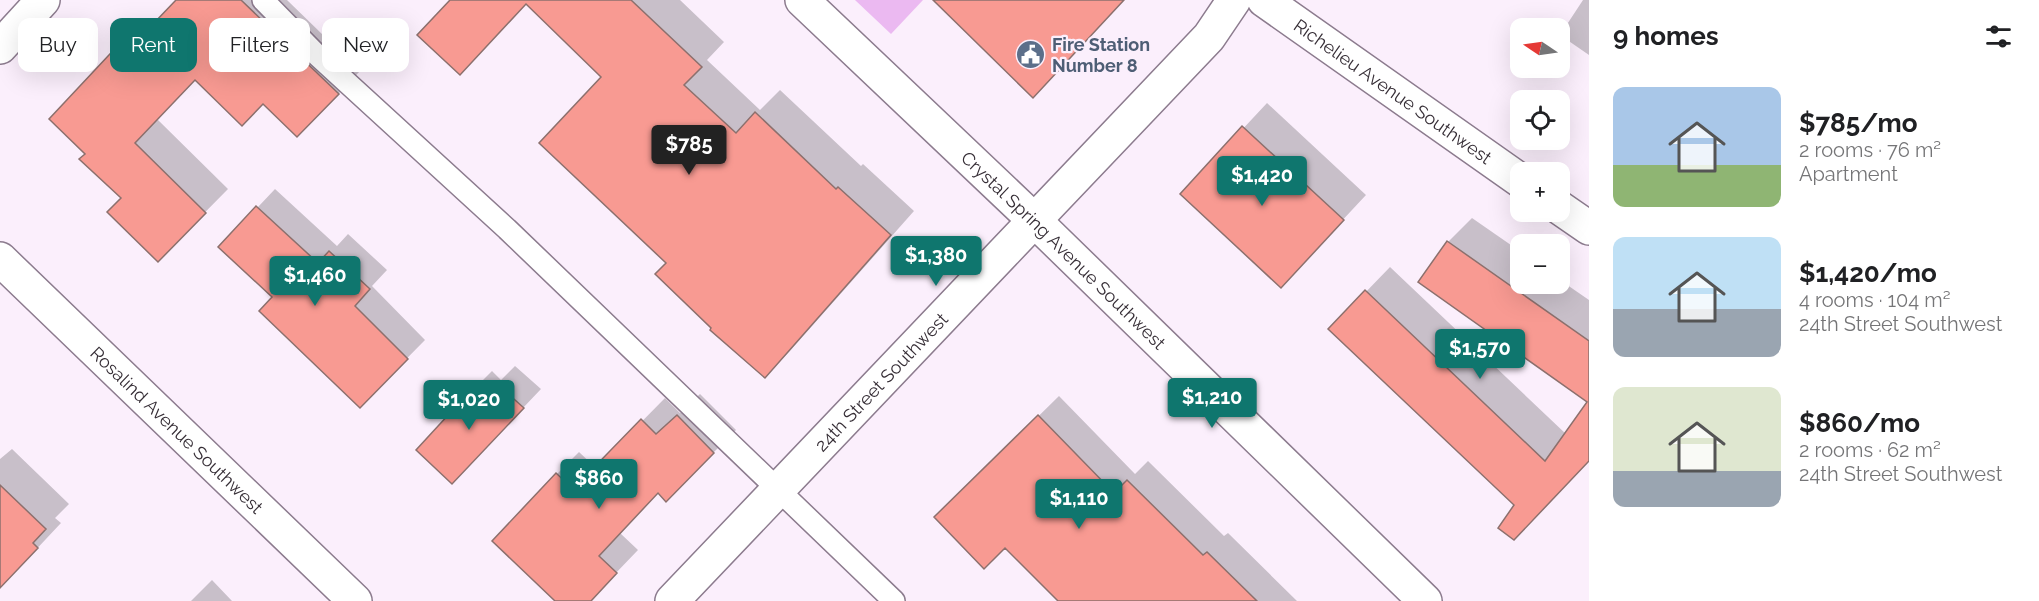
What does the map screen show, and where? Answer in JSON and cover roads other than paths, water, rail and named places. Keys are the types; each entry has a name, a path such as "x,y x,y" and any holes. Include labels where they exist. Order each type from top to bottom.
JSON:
{"street":[{"path":"0,47 43,0"},
{"name":"Crystal Spring Avenue Southwest","path":"802,0 1034,220 1425,601"},
{"name":"24th Street Southwest","path":"672,601 1209,37 1234,0"},
{"name":"Richelieu Avenue Southwest","path":"1264,0 1510,173"},
{"path":"1570,215 1589,228"},
{"name":"Rosalind Avenue Southwest","path":"0,259 355,601"}],"lane":[{"path":"263,0 318,56 507,229 894,601"}],"place":[{"name":"Fire Station Number 8","path":"1031,54"}]}
